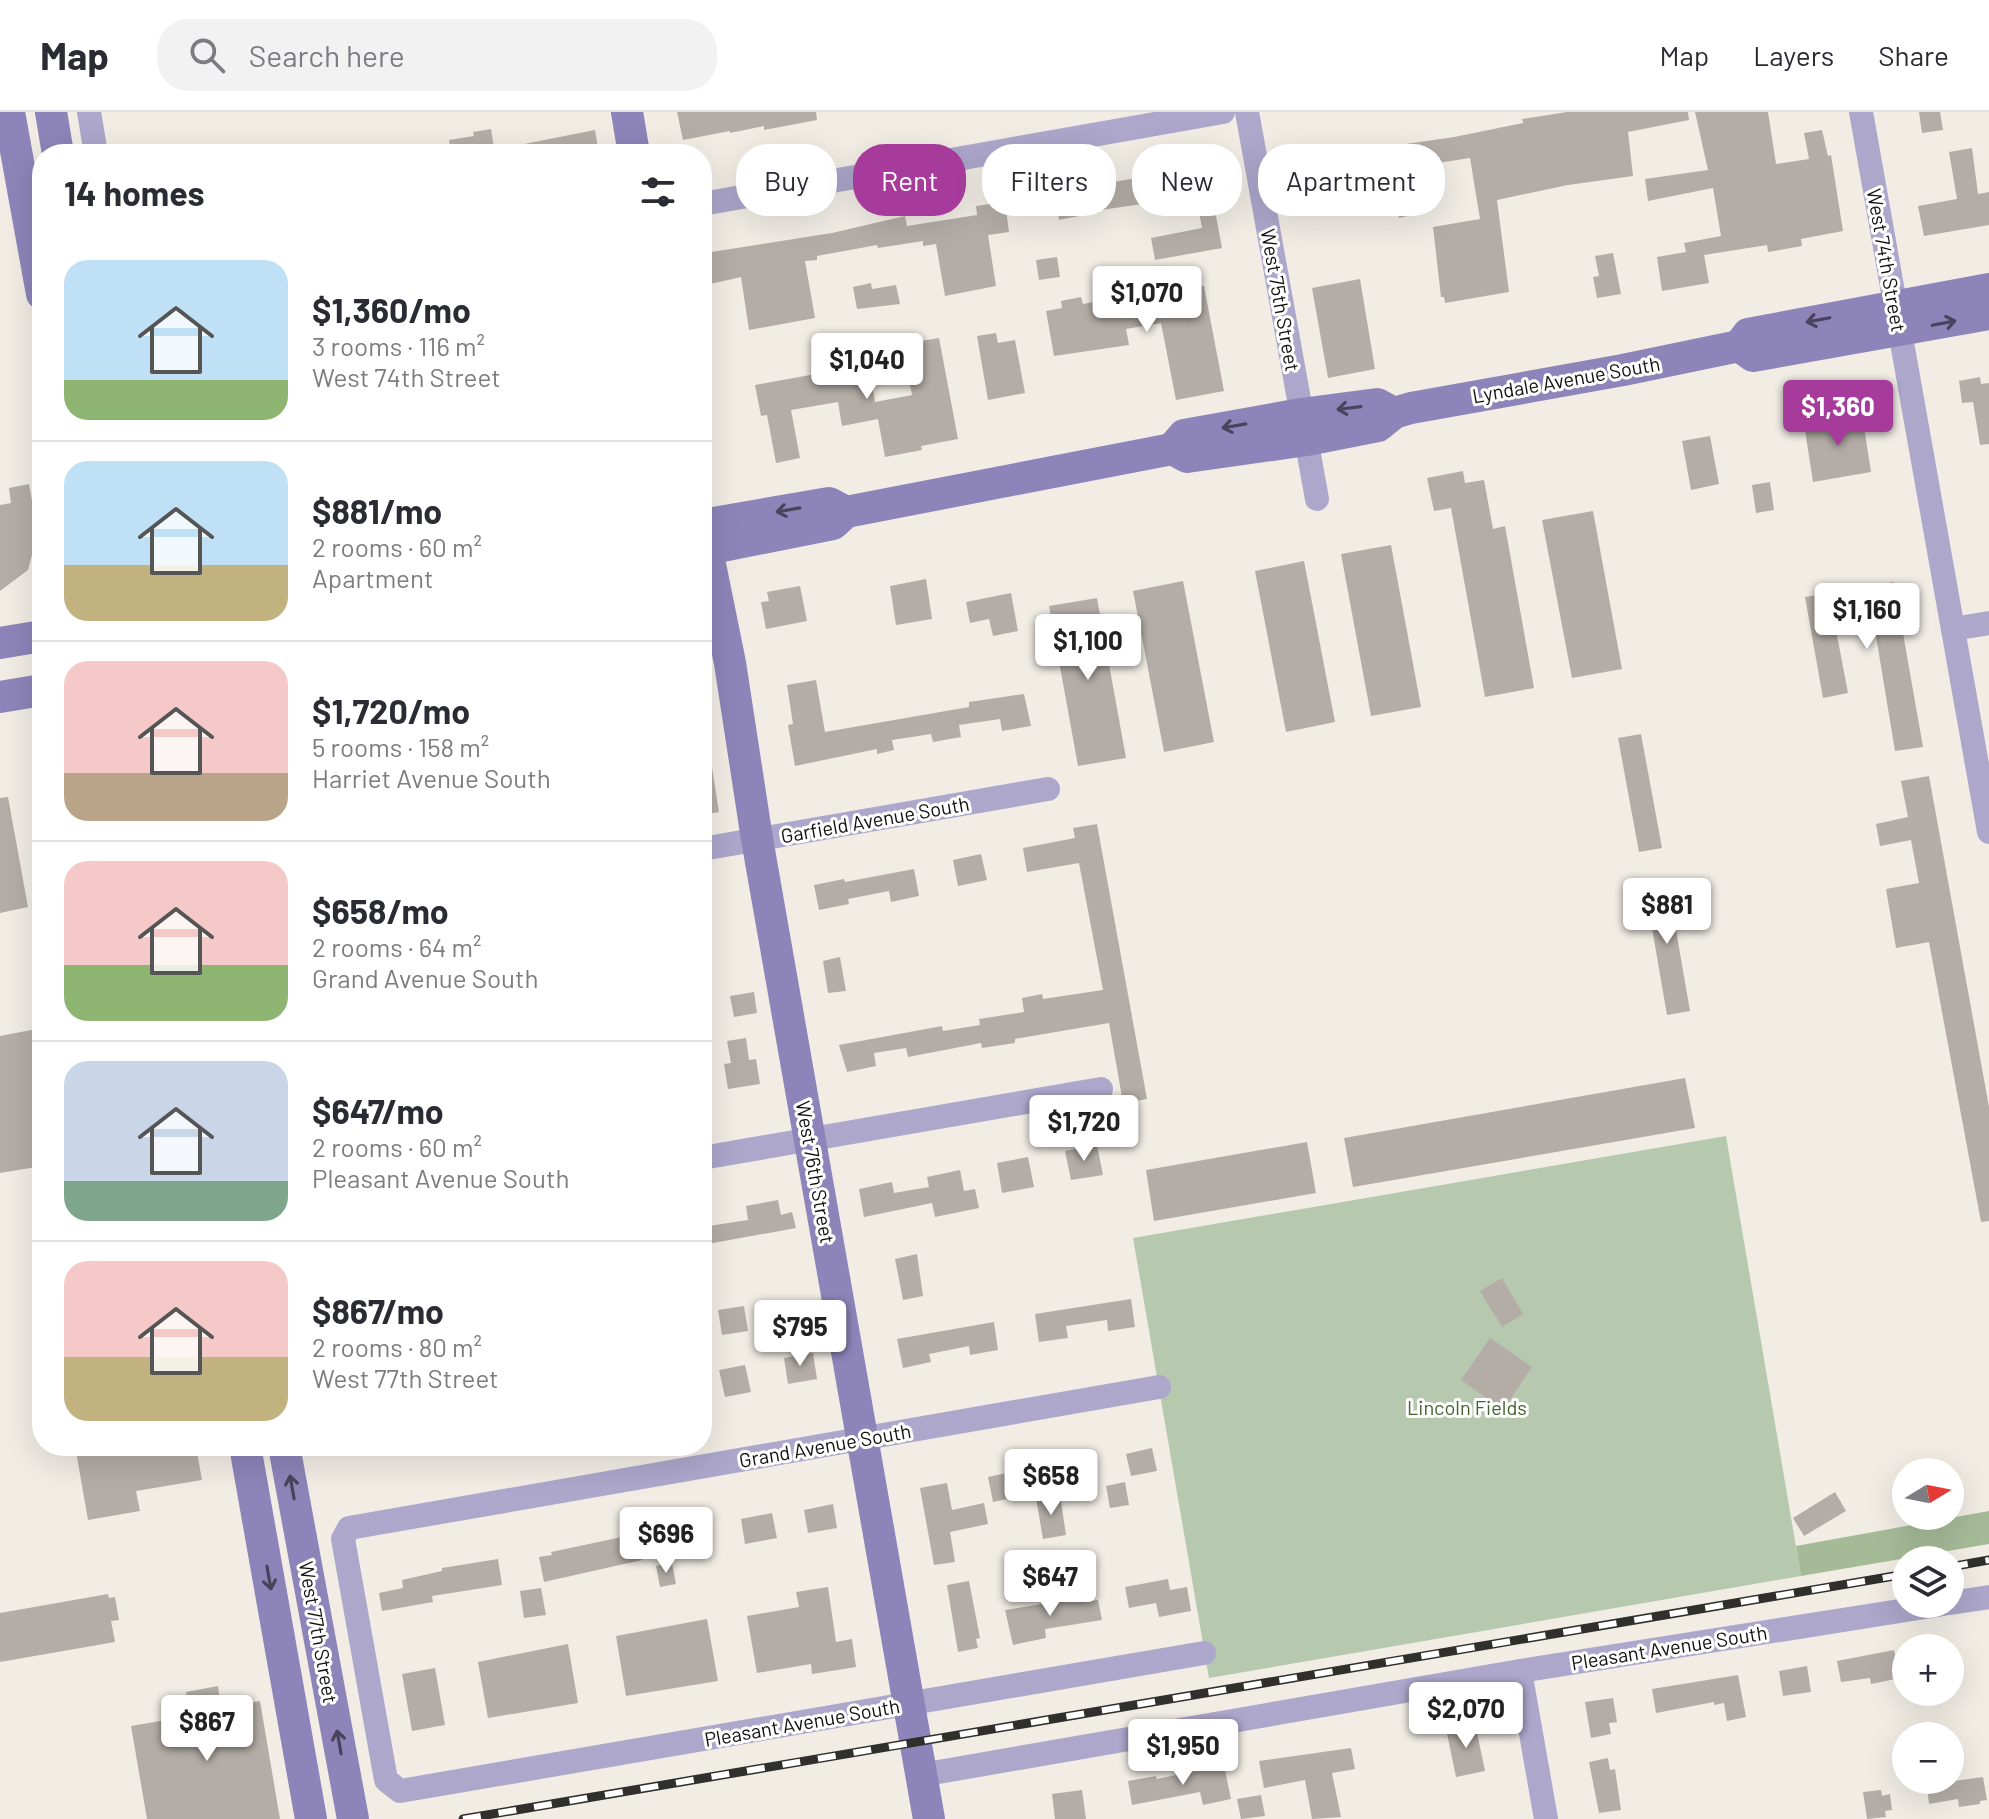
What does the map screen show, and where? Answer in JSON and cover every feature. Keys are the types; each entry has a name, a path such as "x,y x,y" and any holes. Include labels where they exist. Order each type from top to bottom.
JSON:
{"street":[{"path":"9,112 32,239"},
{"path":"51,112 56,144"},
{"path":"89,112 94,144"},
{"path":"627,112 632,144"},
{"path":"712,202 1223,112"},
{"name":"West 75th Street","path":"1247,112 1317,499"},
{"name":"West 74th Street","path":"1861,112 1989,832"},
{"name":"Lyndale Avenue South","path":"1897,318 1989,289"},
{"name":"Lyndale Avenue South","path":"712,536 833,524 846,512 1172,449 1187,457 1304,427 1377,404 1394,413 1623,370 1739,346 1748,334 1897,318 1989,314"},
{"name":"West 76th Street","path":"712,579 730,663 757,839 929,1819"},
{"path":"1953,629 1989,623"},
{"path":"0,643 32,638"},
{"path":"0,697 32,692"},
{"name":"Garfield Avenue South","path":"712,847 1048,789"},
{"path":"712,1156 1101,1089"},
{"name":"Grand Avenue South","path":"400,1791 386,1780 343,1539 349,1528 1159,1387"},
{"name":"West 77th Street","path":"247,1456 311,1819"},
{"name":"West 77th Street","path":"286,1456 353,1819"},
{"name":"Pleasant Avenue South","path":"1964,1601 1989,1597"},
{"name":"Pleasant Avenue South","path":"921,1775 1520,1671 1892,1613"},
{"name":"Pleasant Avenue South","path":"400,1791 1204,1653"},
{"path":"1520,1671 1546,1819"}],"green space":[{"name":"Lincoln Fields","path":"1726,1136 1801,1576 1209,1678 1133,1238"},
{"path":"1989,1511 1989,1544 1964,1548 1892,1546 1892,1561 1801,1576 1796,1546 1892,1529 1964,1530 1964,1516"}],"building":[{"path":"677,112 816,112 817,120 683,140"},
{"path":"1567,112 1688,112 1689,120 1628,132 1633,176 1568,185 1497,200 1509,292 1445,303 1444,297 1441,297 1433,227 1480,219 1470,158 1445,162 1445,144 1406,144 1523,123 1522,119"},
{"path":"1695,112 1768,112 1776,164 1809,159 1804,133 1822,130 1828,156 1831,155 1843,231 1801,239 1802,246 1768,252 1767,245 1704,255 1709,283 1662,291 1657,257 1686,252 1684,243 1721,236 1713,188 1648,201 1645,179 1708,170"},
{"path":"1919,112 1940,112 1943,130 1922,133"},
{"path":"491,129 493,144 450,144 449,140 474,136 473,132"},
{"path":"595,130 597,144 524,144"},
{"path":"1972,148 1978,194 1989,192 1989,225 1924,236 1918,206 1957,199 1949,152"},
{"path":"1132,179 1132,205 1116,208 1116,182"},
{"path":"982,205 982,216 1007,216 1009,232 988,235 996,286 945,296 936,244 923,246 923,241 878,248 877,245 805,261 815,318 749,330 741,277 712,284 712,252 832,233 905,216 907,226 977,215 976,206"},
{"path":"1058,216 1079,216 1059,220"},
{"path":"1200,216 1216,216 1222,248 1155,260 1151,238 1202,228"},
{"path":"1613,253 1621,294 1597,298 1593,277 1599,276 1595,256"},
{"path":"1057,257 1060,277 1039,280 1036,260"},
{"path":"1360,279 1375,369 1328,378 1312,288"},
{"path":"871,283 872,289 896,285 900,304 857,309 853,287"},
{"path":"1204,286 1224,391 1176,400 1161,323 1126,329 1129,345 1054,356 1046,311 1062,308 1061,301 1081,297 1083,304 1120,297 1121,301"},
{"path":"996,333 998,343 1015,340 1025,393 988,400 977,336"},
{"path":"939,338 958,439 885,457 878,419 842,426 838,402 791,410 800,458 776,463 767,415 761,416 755,385 832,371 829,353 865,346 875,402 912,395 903,344"},
{"path":"1980,377 1981,384 1989,383 1989,444 1980,445 1973,402 1962,403 1959,381"},
{"path":"1862,414 1871,472 1813,482 1804,424"},
{"path":"1710,436 1719,484 1691,490 1682,441"},
{"path":"1463,471 1465,483 1484,480 1493,529 1505,526 1534,688 1485,697 1451,508 1434,511 1427,478"},
{"path":"1770,482 1774,510 1756,513 1752,485"},
{"path":"29,484 32,555 28,570 0,591 0,505 11,503 9,488"},
{"path":"1593,511 1622,669 1572,678 1542,520"},
{"path":"1391,545 1421,707 1371,716 1341,554"},
{"path":"1304,561 1335,722 1286,732 1255,571"},
{"path":"926,579 932,619 896,625 890,586"},
{"path":"1183,581 1214,742 1164,752 1133,591"},
{"path":"1894,582 1923,747 1895,751 1874,624 1836,630 1848,693 1823,698 1805,597"},
{"path":"800,586 807,621 766,629 761,602 769,601 767,592"},
{"path":"1011,593 1018,631 993,636 989,619 970,623 966,602"},
{"path":"1097,598 1126,758 1078,766 1049,606"},
{"path":"816,680 825,732 969,707 969,702 1024,694 1031,726 1002,731 1000,719 959,725 961,737 933,742 931,734 892,740 894,750 877,754 877,749 795,766 788,725 793,724 787,685"},
{"path":"1641,734 1662,848 1639,852 1618,738"},
{"path":"712,767 719,812 712,813"},
{"path":"1929,776 1989,1107 1989,1221 1981,1222 1929,942 1896,948 1886,889 1919,883 1911,840 1880,846 1876,824 1908,817 1901,781"},
{"path":"8,797 28,907 0,913 0,798"},
{"path":"1097,824 1147,1099 1123,1103 1109,1023 1015,1039 1015,1043 982,1048 981,1043 908,1057 906,1048 874,1053 876,1066 847,1072 839,1045 942,1026 943,1031 980,1025 979,1019 1024,1012 1022,998 1042,994 1043,999 1103,990 1079,863 1027,872 1023,848 1075,838 1073,828"},
{"path":"981,854 987,880 958,886 953,860"},
{"path":"914,869 919,896 891,902 889,891 848,899 849,904 819,910 814,885"},
{"path":"1667,878 1690,1011 1667,1015 1644,882"},
{"path":"840,957 846,991 828,993 823,961"},
{"path":"754,992 757,1013 734,1017 730,996"},
{"path":"32,1030 32,1168 0,1173 0,1036"},
{"path":"746,1038 749,1060 756,1059 760,1084 728,1089 724,1064 731,1063 727,1041"},
{"path":"1685,1078 1695,1128 1353,1187 1344,1138"},
{"path":"1307,1142 1316,1193 1154,1221 1146,1170"},
{"path":"1097,1145 1103,1175 1071,1180 1065,1151"},
{"path":"1028,1157 1034,1187 1002,1193 997,1163"},
{"path":"960,1170 964,1191 975,1189 979,1208 935,1217 932,1203 864,1217 859,1189 892,1182 894,1193 929,1187 927,1177"},
{"path":"778,1200 781,1215 792,1212 796,1228 712,1243 712,1225 748,1220 746,1206"},
{"path":"917,1254 923,1296 903,1300 895,1259"},
{"path":"1502,1278 1523,1314 1502,1327 1480,1291"},
{"path":"1131,1299 1135,1327 1108,1331 1107,1320 1066,1326 1068,1338 1039,1342 1035,1314"},
{"path":"744,1306 748,1331 722,1335 718,1310"},
{"path":"994,1322 998,1350 970,1355 969,1346 929,1354 931,1362 903,1368 897,1339"},
{"path":"1490,1338 1532,1367 1503,1410 1461,1380"},
{"path":"813,1353 817,1379 788,1384 784,1358"},
{"path":"745,1365 751,1392 725,1397 719,1370"},
{"path":"1152,1448 1157,1471 1131,1476 1126,1454"},
{"path":"77,1456 198,1456 202,1480 136,1491 140,1511 88,1520"},
{"path":"1084,1461 1088,1483 1060,1489 1056,1467"},
{"path":"1016,1471 1021,1496 993,1502 988,1477"},
{"path":"1125,1482 1129,1505 1110,1508 1106,1486"},
{"path":"947,1483 952,1510 984,1503 988,1524 950,1532 955,1562 934,1565 920,1488"},
{"path":"1835,1492 1846,1511 1804,1536 1793,1518"},
{"path":"1060,1495 1066,1535 1043,1539 1036,1498"},
{"path":"833,1504 837,1528 808,1533 804,1510"},
{"path":"772,1513 777,1538 745,1544 741,1519"},
{"path":"707,1524 712,1552 681,1558 676,1531"},
{"path":"636,1534 642,1560 544,1582 539,1557"},
{"path":"498,1559 502,1585 432,1596 433,1602 382,1611 379,1593 403,1588 402,1580 442,1571 442,1568"},
{"path":"672,1563 676,1584 660,1587 656,1566"},
{"path":"1168,1579 1170,1590 1187,1587 1191,1611 1159,1617 1156,1603 1129,1608 1125,1587"},
{"path":"969,1581 980,1638 976,1639 978,1648 958,1652 947,1585"},
{"path":"828,1587 836,1642 852,1639 856,1667 812,1674 811,1664 757,1673 747,1616 799,1607 796,1592"},
{"path":"541,1588 546,1615 524,1618 520,1591"},
{"path":"108,1594 109,1598 115,1597 119,1620 111,1621 115,1642 0,1662 0,1613"},
{"path":"1086,1597 1087,1602 1098,1600 1102,1620 1045,1629 1046,1638 1013,1645 1005,1610"},
{"path":"707,1619 718,1681 626,1696 616,1636"},
{"path":"568,1644 578,1703 488,1718 478,1662"},
{"path":"1892,1650 1892,1680 1871,1684 1870,1678 1841,1682 1837,1661"},
{"path":"1807,1666 1811,1692 1783,1696 1779,1671"},
{"path":"435,1668 445,1725 412,1731 402,1674"},
{"path":"1738,1675 1746,1717 1727,1721 1724,1703 1714,1705 1714,1702 1656,1713 1652,1689"},
{"path":"218,1686 221,1707 260,1701 280,1819 147,1819 131,1726 190,1716 186,1692"},
{"path":"1613,1698 1617,1722 1609,1723 1611,1734 1591,1738 1585,1702"},
{"path":"1475,1723 1485,1771 1456,1777 1446,1729"},
{"path":"1351,1748 1355,1769 1332,1773 1341,1817 1312,1819 1305,1780 1264,1788 1259,1761"},
{"path":"1608,1758 1610,1770 1615,1769 1621,1810 1599,1813 1589,1762"},
{"path":"1224,1765 1231,1799 1203,1805 1200,1792 1132,1805 1128,1781 1156,1776 1157,1779"},
{"path":"1983,1777 1987,1800 1959,1807 1958,1799 1929,1804 1928,1794 1964,1794 1964,1780"},
{"path":"1082,1790 1086,1819 1055,1819 1052,1794"},
{"path":"1881,1790 1882,1796 1890,1794 1892,1810 1885,1811 1886,1817 1867,1819 1863,1792"},
{"path":"1261,1795 1265,1816 1241,1819 1237,1799"}],"railway":[{"path":"1964,1564 1989,1560"},
{"path":"463,1819 1892,1576"}]}
